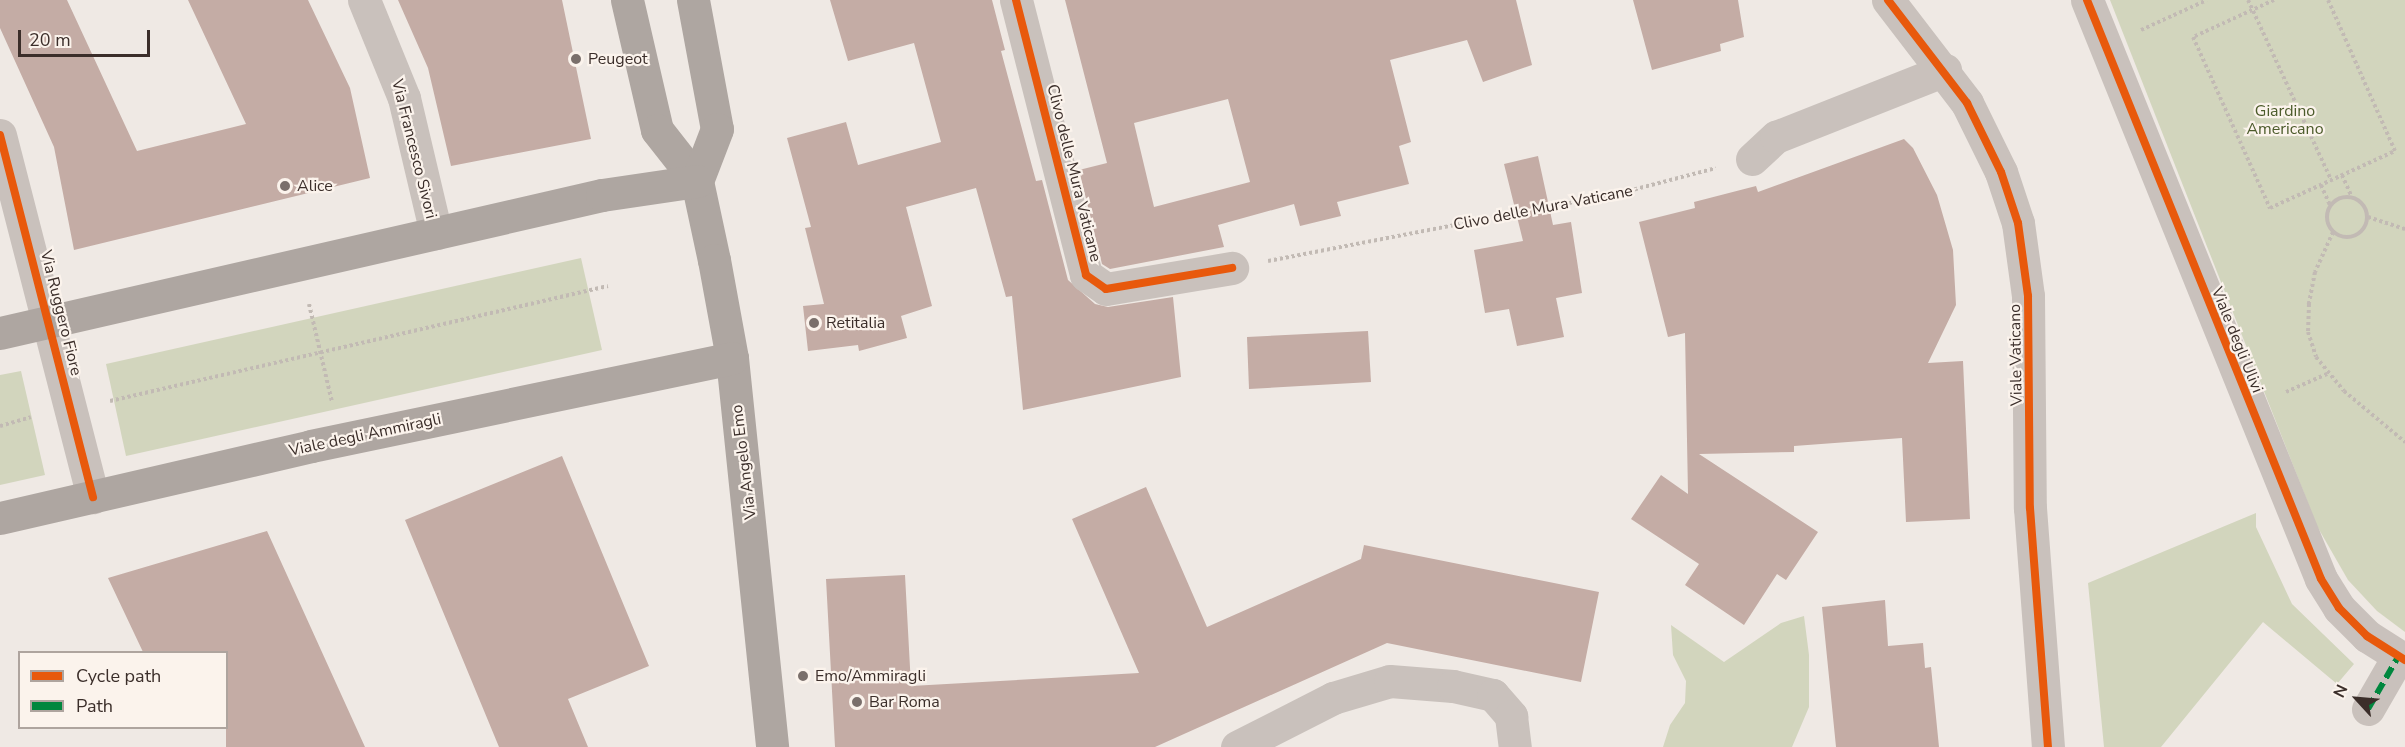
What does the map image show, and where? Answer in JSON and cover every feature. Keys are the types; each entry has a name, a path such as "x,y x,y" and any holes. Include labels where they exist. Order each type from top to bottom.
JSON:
{"main road":[{"name":"Via Angelo Emo","path":"627,0 657,130 697,181 732,358 772,747"},
{"path":"0,333 602,195 697,181 717,129 693,0"},
{"name":"Viale degli Ammiragli","path":"0,519 343,439 732,358"}],"street":[{"name":"Via Francesco Sivori","path":"364,0 404,98 436,233"},
{"name":"Clivo delle Mura Vaticane","path":"1016,0 1086,275 1107,289 1232,268"},
{"name":"Viale Vaticano","path":"1888,0 1945,70 1967,103 2001,172 2023,246 2028,296 2035,600 2048,747"},
{"name":"Viale degli Ulivi","path":"2087,0 2321,579 2346,615 2367,636 2402,659"},
{"path":"1752,159 1776,137 1945,70"},
{"name":"Via Ruggero Fiore","path":"0,135 93,498"},
{"path":"2368,709 2402,659"},
{"path":"1237,747 1333,698 1390,681 1453,686 1492,695 1511,716 1515,747"}],"path":[{"path":"2105,46 2207,0"},
{"path":"2248,0 2331,180"},
{"path":"2274,0 2193,37 2270,208 2395,151 2328,0"},
{"path":"2342,175 2352,197"},
{"path":"2321,185 2330,205"},
{"path":"2342,197 2352,197 2361,201 2368,217 2366,226 2356,236 2342,237 2333,232 2326,217 2330,205 2342,197"},
{"path":"2368,217 2405,228"},
{"path":"2333,232 2315,272 2309,304 2308,332 2313,348 2332,380 2373,419 2405,442"},
{"path":"105,401 127,400 608,286"},
{"path":"306,293 333,406"},
{"path":"0,426 35,416"}],"green space":[{"name":"Giardino Americano","path":"2110,0 2405,0 2405,632 2377,611 2348,580 2317,526"},
{"path":"581,258 602,350 126,456 106,364"},
{"path":"21,371 45,475 0,485 0,375"},
{"path":"2256,513 2256,527 2292,604 2354,664 2337,684 2263,622 2161,747 2104,747 2088,583"},
{"path":"1804,616 1809,655 1809,707 1792,747 1663,747 1670,725 1685,703 1686,681 1673,655 1671,625 1724,662 1781,623"}],"building":[{"path":"0,0 67,0 137,151 246,124 188,0 308,0 350,88 370,178 74,250 54,147 0,28"},
{"path":"398,0 562,0 591,139 451,166 428,68"},
{"path":"830,0 992,0 1005,50 1001,51 1036,181 1042,180 1068,280 1095,304 1108,307 1173,297 1181,377 1023,410 1012,296 1006,297 976,188 906,207 932,306 901,316 907,338 859,351 858,345 808,351 803,306 824,304 805,228 811,227 787,138 846,122 858,165 941,142 914,43 848,61"},
{"path":"1065,0 1516,0 1532,65 1483,82 1467,40 1390,60 1411,142 1399,146 1409,184 1337,202 1341,216 1300,226 1294,204 1218,225 1224,247 1110,269 1102,264 1079,170 1107,163","holes":["1228,99 1250,182 1154,207 1134,123"]},
{"path":"1633,0 1738,0 1744,37 1720,44 1721,51 1652,70"},
{"path":"1904,139 1913,148 1937,195 1953,250 1956,305 1928,363 1963,361 1970,519 1906,522 1902,438 1794,446 1794,452 1699,454 1818,532 1786,580 1777,574 1744,625 1685,585 1699,564 1631,519 1661,475 1688,494 1685,333 1668,337 1639,222 1695,208 1694,202 1756,186 1758,192"},
{"path":"1538,156 1553,225 1571,222 1582,293 1556,298 1564,337 1517,346 1509,309 1485,313 1474,250 1523,241 1504,164"},
{"path":"1368,331 1371,382 1249,389 1247,337"},
{"path":"562,456 649,666 568,699 588,747 499,747 405,520"},
{"path":"1146,487 1207,627 1361,559 1364,545 1599,592 1581,682 1387,643 1155,747 835,747 826,579 905,575 911,686 1139,673 1072,519"},
{"path":"267,531 365,747 226,747 228,651 143,651 108,578"},
{"path":"1885,600 1888,646 1923,643 1925,668 1931,667 1939,747 1836,747 1822,607"}],"marked path":[{"path":"2368,709 2398,657"}],"cycle path":[{"path":"1016,0 1086,275 1106,289 1232,268"},
{"path":"1888,0 1967,103 2001,172 2018,223 2028,296 2030,508 2048,747"},
{"path":"2087,0 2321,579 2339,608 2367,636 2405,660"},
{"path":"0,135 93,497"}],"place":[{"name":"Peugeot","path":"576,59"},
{"name":"Alice","path":"285,186"},
{"name":"Retitalia","path":"814,323"},
{"name":"Emo/Ammiragli","path":"803,676"},
{"name":"Bar Roma","path":"857,702"}]}
